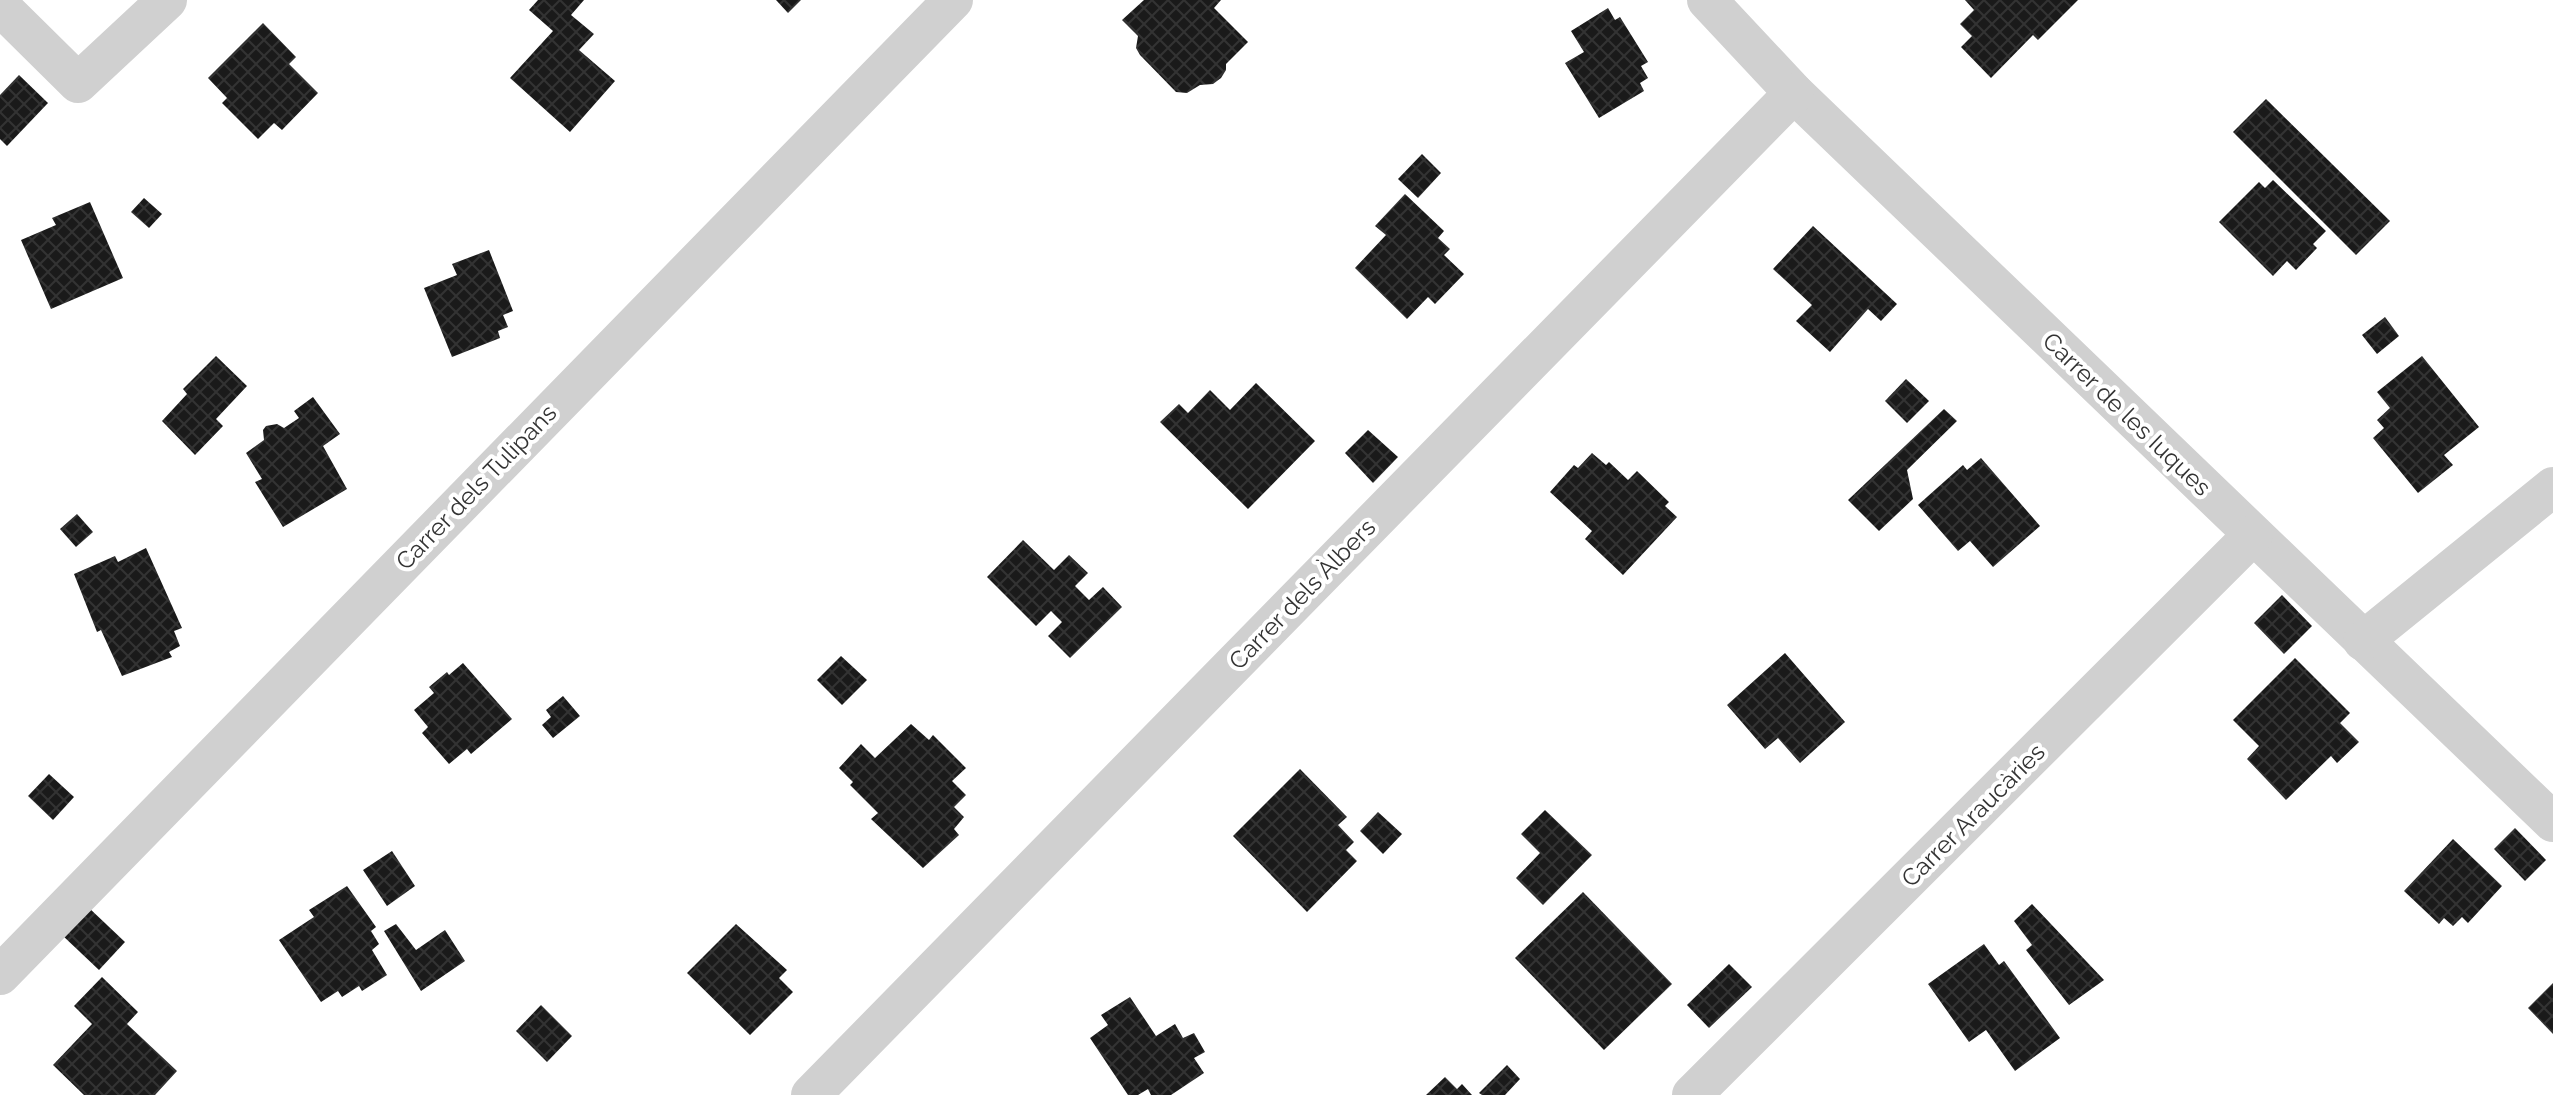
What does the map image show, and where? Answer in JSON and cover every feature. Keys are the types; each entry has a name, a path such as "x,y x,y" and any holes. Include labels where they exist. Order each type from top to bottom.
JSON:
{"street":[{"path":"0,6 78,83 167,0"},
{"name":"Carrer dels Tulipans","path":"0,975 953,0"},
{"name":"Carrer de les Iuques","path":"1707,0 1794,93 2553,822"},
{"name":"Carrer dels Àlbers","path":"811,1095 1794,93"},
{"path":"2363,641 2553,487"},
{"name":"Carrer Araucàries","path":"1692,1095 2253,535"}],"building":[{"path":"538,0 584,0 571,15 594,34 579,50 615,81 570,132 510,78 553,31 529,10"},
{"path":"776,0 801,0 788,13"},
{"path":"1144,0 1221,0 1214,8 1248,42 1226,64 1221,78 1213,84 1200,85 1187,93 1176,92 1140,55 1136,48 1138,36 1122,20"},
{"path":"1965,0 2078,0 2038,40 2033,35 1991,78 1961,47 1972,36 1960,24 1974,10"},
{"path":"1608,8 1615,20 1620,17 1648,62 1641,66 1648,78 1640,83 1644,91 1599,118 1565,63 1584,52 1571,31"},
{"path":"263,23 296,57 289,64 318,93 282,130 274,123 258,139 222,103 227,98 208,78"},
{"path":"19,75 48,103 7,146 0,139 0,95"},
{"path":"2266,99 2390,221 2356,255 2233,132"},
{"path":"1422,154 1441,173 1418,198 1398,179"},
{"path":"2273,180 2326,231 2313,244 2317,248 2296,270 2287,261 2273,276 2219,222 2259,182 2265,188"},
{"path":"1405,194 1444,231 1438,238 1450,249 1444,255 1464,274 1435,304 1428,297 1407,319 1355,268 1386,235 1375,226"},
{"path":"144,198 162,214 149,228 131,212"},
{"path":"90,202 123,278 51,309 21,240 56,225 52,218"},
{"path":"1813,226 1897,304 1881,321 1868,309 1830,352 1796,321 1812,305 1773,269"},
{"path":"489,250 513,311 503,315 508,327 498,331 500,338 452,357 424,288 457,275 452,264"},
{"path":"2385,317 2399,336 2377,354 2362,335"},
{"path":"216,356 247,386 216,419 223,426 195,455 162,421 187,394 183,389"},
{"path":"2422,356 2479,427 2444,455 2453,465 2418,493 2373,438 2384,428 2377,420 2390,408 2377,392"},
{"path":"1906,379 1929,401 1907,423 1885,401"},
{"path":"1256,383 1315,441 1248,509 1160,422 1179,404 1188,413 1210,390 1230,410"},
{"path":"313,397 340,434 323,446 347,489 283,527 255,482 262,479 246,453 264,440 263,430 266,426 277,424 284,428 299,418 294,411"},
{"path":"1944,409 1957,421 1907,470 1913,499 1879,531 1848,500"},
{"path":"1368,430 1398,457 1373,483 1345,453"},
{"path":"1592,453 1606,465 1609,462 1628,480 1637,471 1669,502 1665,506 1677,517 1623,575 1585,539 1592,531 1550,492 1574,465 1578,468"},
{"path":"1981,458 2040,526 1993,567 1970,541 1958,551 1918,505 1963,465 1967,470"},
{"path":"77,514 93,532 76,547 60,529"},
{"path":"1023,540 1054,570 1069,555 1088,573 1075,586 1089,600 1103,587 1122,607 1070,658 1048,636 1062,622 1051,611 1036,626 987,577"},
{"path":"146,548 182,628 174,631 180,646 169,652 172,657 122,676 101,630 97,632 74,574 115,556 118,562"},
{"path":"2282,595 2312,626 2284,654 2254,623"},
{"path":"1785,653 1845,722 1800,763 1778,738 1765,749 1727,705"},
{"path":"841,656 867,680 842,705 817,680"},
{"path":"2295,658 2350,713 2340,723 2359,742 2337,763 2331,756 2286,800 2247,759 2259,746 2233,720"},
{"path":"463,663 512,719 471,754 467,749 449,764 422,733 428,727 414,710 434,693 429,687"},
{"path":"563,696 580,716 553,738 542,725 551,717 546,710"},
{"path":"911,724 929,740 933,735 966,768 952,781 966,795 954,807 964,817 954,829 959,835 923,868 871,819 878,813 850,785 853,782 839,768 861,744 875,758"},
{"path":"1300,769 1347,817 1338,825 1354,842 1346,850 1357,861 1307,912 1233,836"},
{"path":"49,774 74,797 53,820 28,796"},
{"path":"1545,810 1592,855 1543,905 1516,878 1540,853 1521,834"},
{"path":"1378,812 1402,834 1383,854 1360,831"},
{"path":"2515,828 2546,860 2525,881 2494,849"},
{"path":"2453,839 2502,886 2468,923 2462,917 2453,926 2444,918 2439,924 2404,891"},
{"path":"392,851 415,886 387,906 363,870"},
{"path":"347,886 376,927 371,931 379,944 372,950 387,975 362,991 359,986 342,997 338,991 321,1002 279,940 314,917 309,910"},
{"path":"1583,892 1672,984 1604,1050 1515,958"},
{"path":"2032,904 2104,980 2069,1005 2026,950 2032,945 2014,921"},
{"path":"88,907 125,942 99,970 62,935"},
{"path":"396,924 416,950 445,930 465,961 421,991 384,931"},
{"path":"736,924 787,970 779,978 793,992 750,1035 687,973"},
{"path":"1984,944 1999,965 2004,961 2060,1038 2015,1071 1986,1030 1969,1042 1928,984"},
{"path":"1729,964 1752,987 1709,1028 1687,1005"},
{"path":"102,977 138,1012 127,1024 177,1071 155,1095 84,1095 53,1065 92,1024 74,1006"},
{"path":"2553,983 2553,1034 2528,1008"},
{"path":"1130,997 1156,1036 1175,1024 1183,1038 1194,1033 1205,1052 1194,1058 1204,1073 1171,1095 1151,1095 1148,1089 1138,1095 1128,1095 1090,1038 1108,1025 1101,1015"},
{"path":"541,1005 572,1036 547,1062 516,1031"},
{"path":"1507,1065 1520,1079 1505,1095 1479,1093"},
{"path":"1445,1077 1457,1089 1462,1084 1472,1095 1426,1095"}]}
